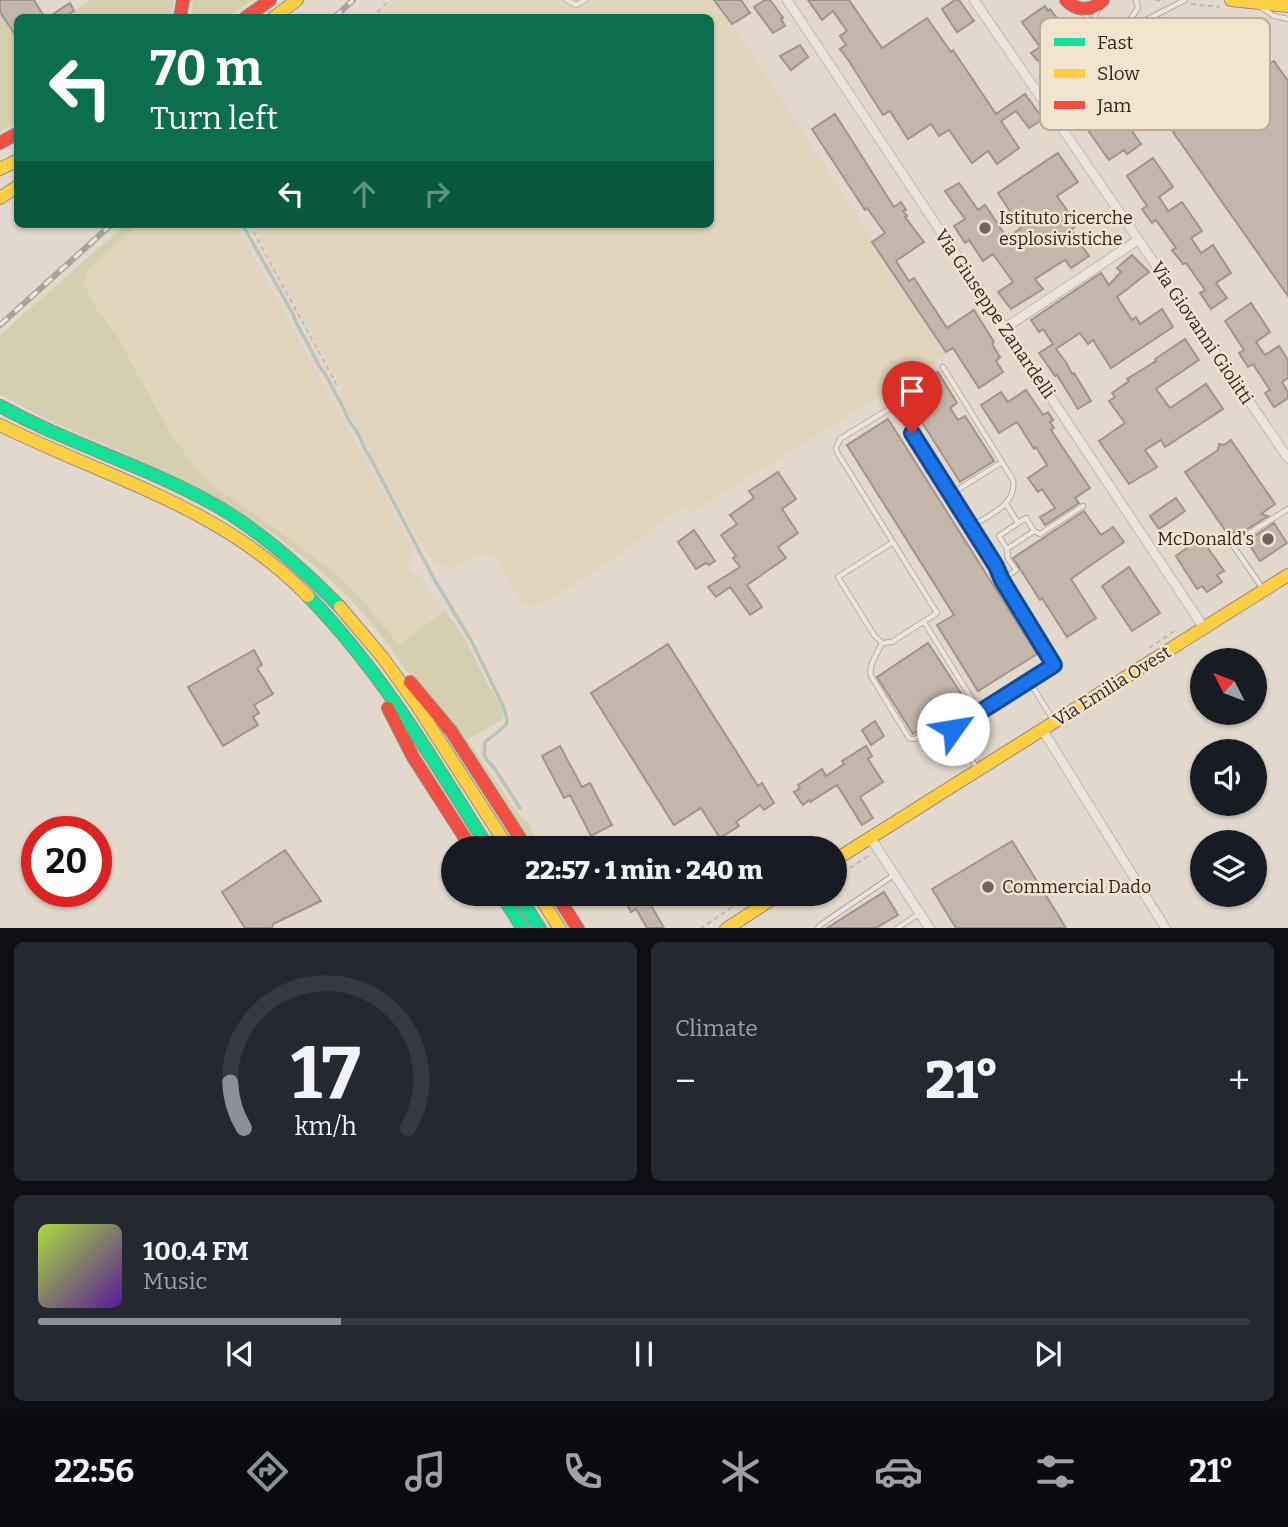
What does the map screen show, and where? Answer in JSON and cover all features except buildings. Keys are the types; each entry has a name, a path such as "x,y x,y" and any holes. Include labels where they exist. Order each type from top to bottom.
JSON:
{"main road":[{"path":"251,14 270,0"},
{"path":"278,14 297,0"},
{"path":"1231,0 1288,6"},
{"path":"1066,1 1080,10 1095,8 1103,1"},
{"path":"0,405 43,428 151,474 215,505 273,543 348,604 457,739 519,836"},
{"path":"0,425 197,513 238,537 285,573 319,604 364,659 481,836"},
{"path":"285,573 372,680 413,757 464,836"},
{"name":"Via Emilia Ovest","path":"847,852 1288,575"},
{"path":"315,578 346,611 389,666 500,836"},
{"path":"509,906 522,928"},
{"path":"526,906 539,928"},
{"path":"546,906 559,928"},
{"path":"564,906 577,928"},
{"path":"728,928 762,906"}],"street":[{"name":"Via Giuseppe Zanardelli","path":"787,0 1204,628"},
{"name":"Via Giovanni Giolitti","path":"974,0 1040,97"},
{"name":"Via Giovanni Giolitti","path":"1063,130 1288,458"},
{"path":"1004,328 1138,240"},
{"name":"Via Emilia Ovest","path":"1042,729 1165,928"},
{"path":"870,837 929,928"}],"lane":[{"path":"567,0 576,5 586,0"},
{"path":"1131,18 1138,8 1136,0"},
{"path":"1094,18 1103,1"},
{"path":"1149,18 1182,1"},
{"path":"1249,2 1274,16 1288,19"},
{"path":"1080,10 1087,18"},
{"path":"943,367 1013,480 1012,498 971,527"},
{"path":"883,643 870,671 871,676 909,738 914,740 920,736 927,746 1054,665 951,494 897,409 893,408 840,439 836,448 937,613 892,642 883,643 874,635 838,577 893,542"},
{"path":"951,494 1002,462"},
{"path":"1006,503 1018,523"},
{"path":"1002,580 1016,570 1008,559 1007,548 999,536 1026,518 1034,531 1040,534 1083,506"},
{"path":"1264,590 1232,544 1288,509"},
{"path":"1007,548 1034,531"},
{"path":"923,622 981,712"},
{"path":"1029,681 1054,722"},
{"path":"953,729 978,770"},
{"path":"818,928 894,875"},
{"path":"898,928 920,913"}],"path":[{"path":"375,14 390,0"},
{"path":"1155,0 1218,7"},
{"path":"251,228 338,387"},
{"path":"847,870 879,850"},
{"path":"701,928 734,906"}],"shaded area":[{"path":"91,0 174,0 172,14 69,14"},
{"path":"193,0 253,0 232,14 191,14"},
{"path":"395,0 564,0 572,7 578,8 590,0 717,0 947,354 689,514 683,505 615,558 538,607 523,604 495,557 479,553 452,568 434,563 418,539 339,395 339,383 254,228 714,228 714,14 379,14"},
{"path":"0,12 14,34 14,125 0,132"},
{"path":"121,228 134,228 89,269 84,280 85,287 96,309 117,336 169,431 211,485 331,570 362,599 399,645 445,611 462,634 503,709 502,720 469,737 468,741 518,814 529,823 534,836 523,836 372,624 350,599 301,555 220,500 131,456 46,419 0,394 0,335"},
{"path":"134,228 238,228 415,551 408,569 415,577 419,576 445,611 399,646 362,599 331,570 211,485 169,431 129,356 96,309 85,287 84,279 89,269"}],"waterway":[{"path":"244,228 434,579 472,642 504,708 506,725 485,742 484,755 520,808"}],"railway":[{"path":"338,14 353,0"},
{"path":"0,325 108,228"}],"traffic: fast":[{"path":"0,406 26,420 162,478 215,505 281,552 340,607"},
{"path":"308,596 383,686 481,836"},
{"path":"509,906 522,928"},
{"path":"526,906 539,928"}],"traffic: slow":[{"path":"278,14 297,0"},
{"path":"1231,0 1288,6"},
{"path":"0,169 14,162"},
{"path":"0,198 14,189"},
{"path":"0,425 201,517 239,539 274,565 308,596"},
{"path":"847,852 1288,575"},
{"path":"340,607 383,658 416,704 501,836"},
{"path":"546,906 559,928"},
{"path":"728,928 761,906"}],"traffic: jam":[{"path":"181,14 183,0"},
{"path":"251,14 270,0"},
{"path":"1066,0 1075,7 1084,9 1094,7 1103,0"},
{"path":"0,143 14,135"},
{"path":"410,682 451,731 519,836"},
{"path":"388,708 413,757 464,836"},
{"path":"564,906 577,928"}],"place":[{"name":"Istituto ricerche esplosivistiche","path":"985,228"},
{"name":"McDonald's","path":"1268,539"},
{"name":"Commercial Dado","path":"988,887"}],"route":[{"path":"912,433 996,566 1054,665 953,729"}]}
